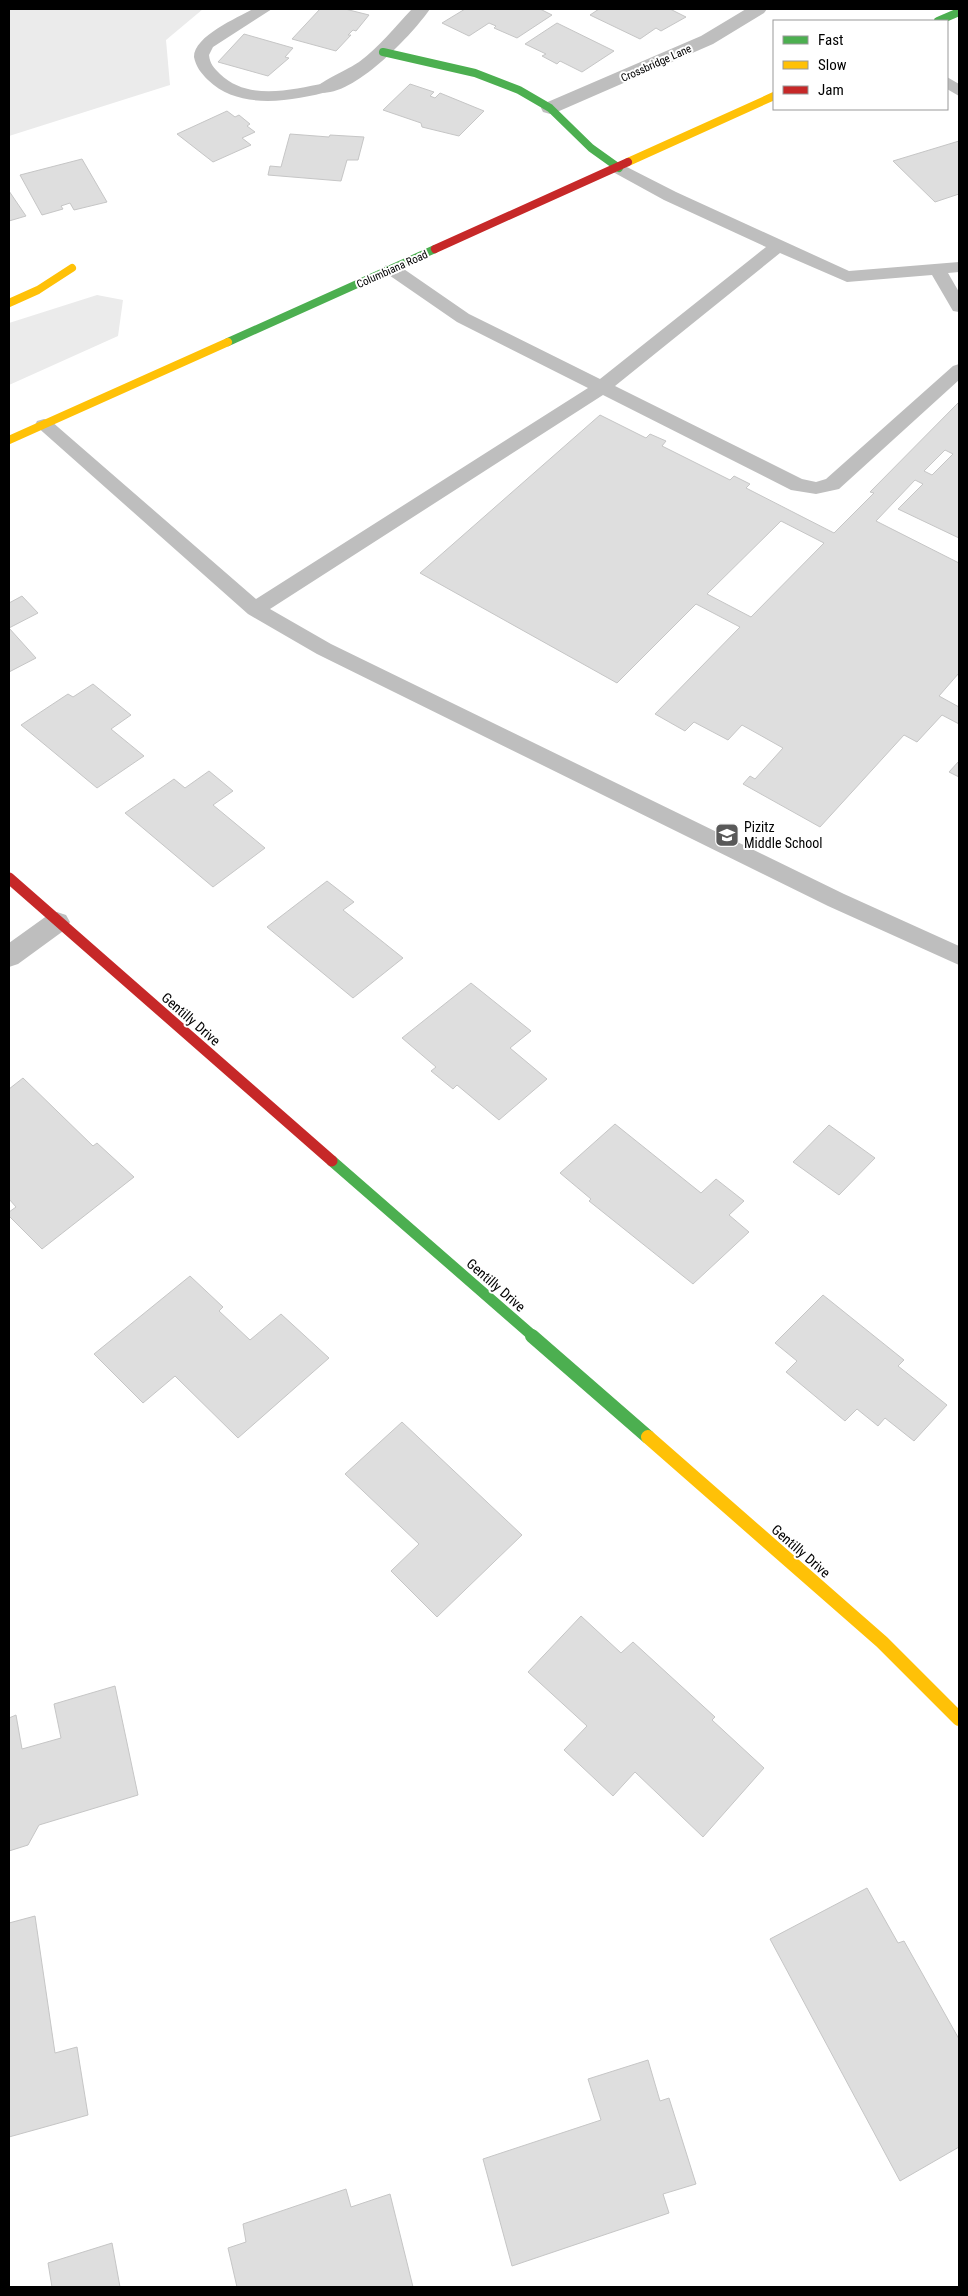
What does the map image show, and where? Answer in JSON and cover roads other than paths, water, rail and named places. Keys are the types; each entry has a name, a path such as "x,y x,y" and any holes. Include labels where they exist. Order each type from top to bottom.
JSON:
{"street":[{"path":"325,88 347,80 382,52 421,9"},
{"name":"Crossbridge Lane","path":"550,108 707,40 758,9"},
{"path":"940,20 959,12"},
{"path":"382,52 475,73 519,90 550,108 591,148 619,168"},
{"name":"Columbiana Road","path":"9,440 619,168 773,96"},
{"path":"9,303 38,290 72,268"},
{"name":"Gentilly Drive","path":"9,878 875,1636 959,1719"},
{"path":"9,957 57,922"}],"lane":[{"path":"264,9 208,44 203,49 204,66 214,78 227,87 246,94 277,98 325,88"},
{"path":"948,83 959,91"},
{"path":"619,168 670,196 847,277 959,267"},
{"path":"255,609 602,388 778,246"},
{"path":"392,269 463,318 798,485 816,488 832,484 959,370"},
{"path":"938,270 959,307"},
{"path":"44,425 255,609 350,662 836,900 959,956"}],"place":[{"name":"Pizitz Middle School","path":"727,835"}]}
